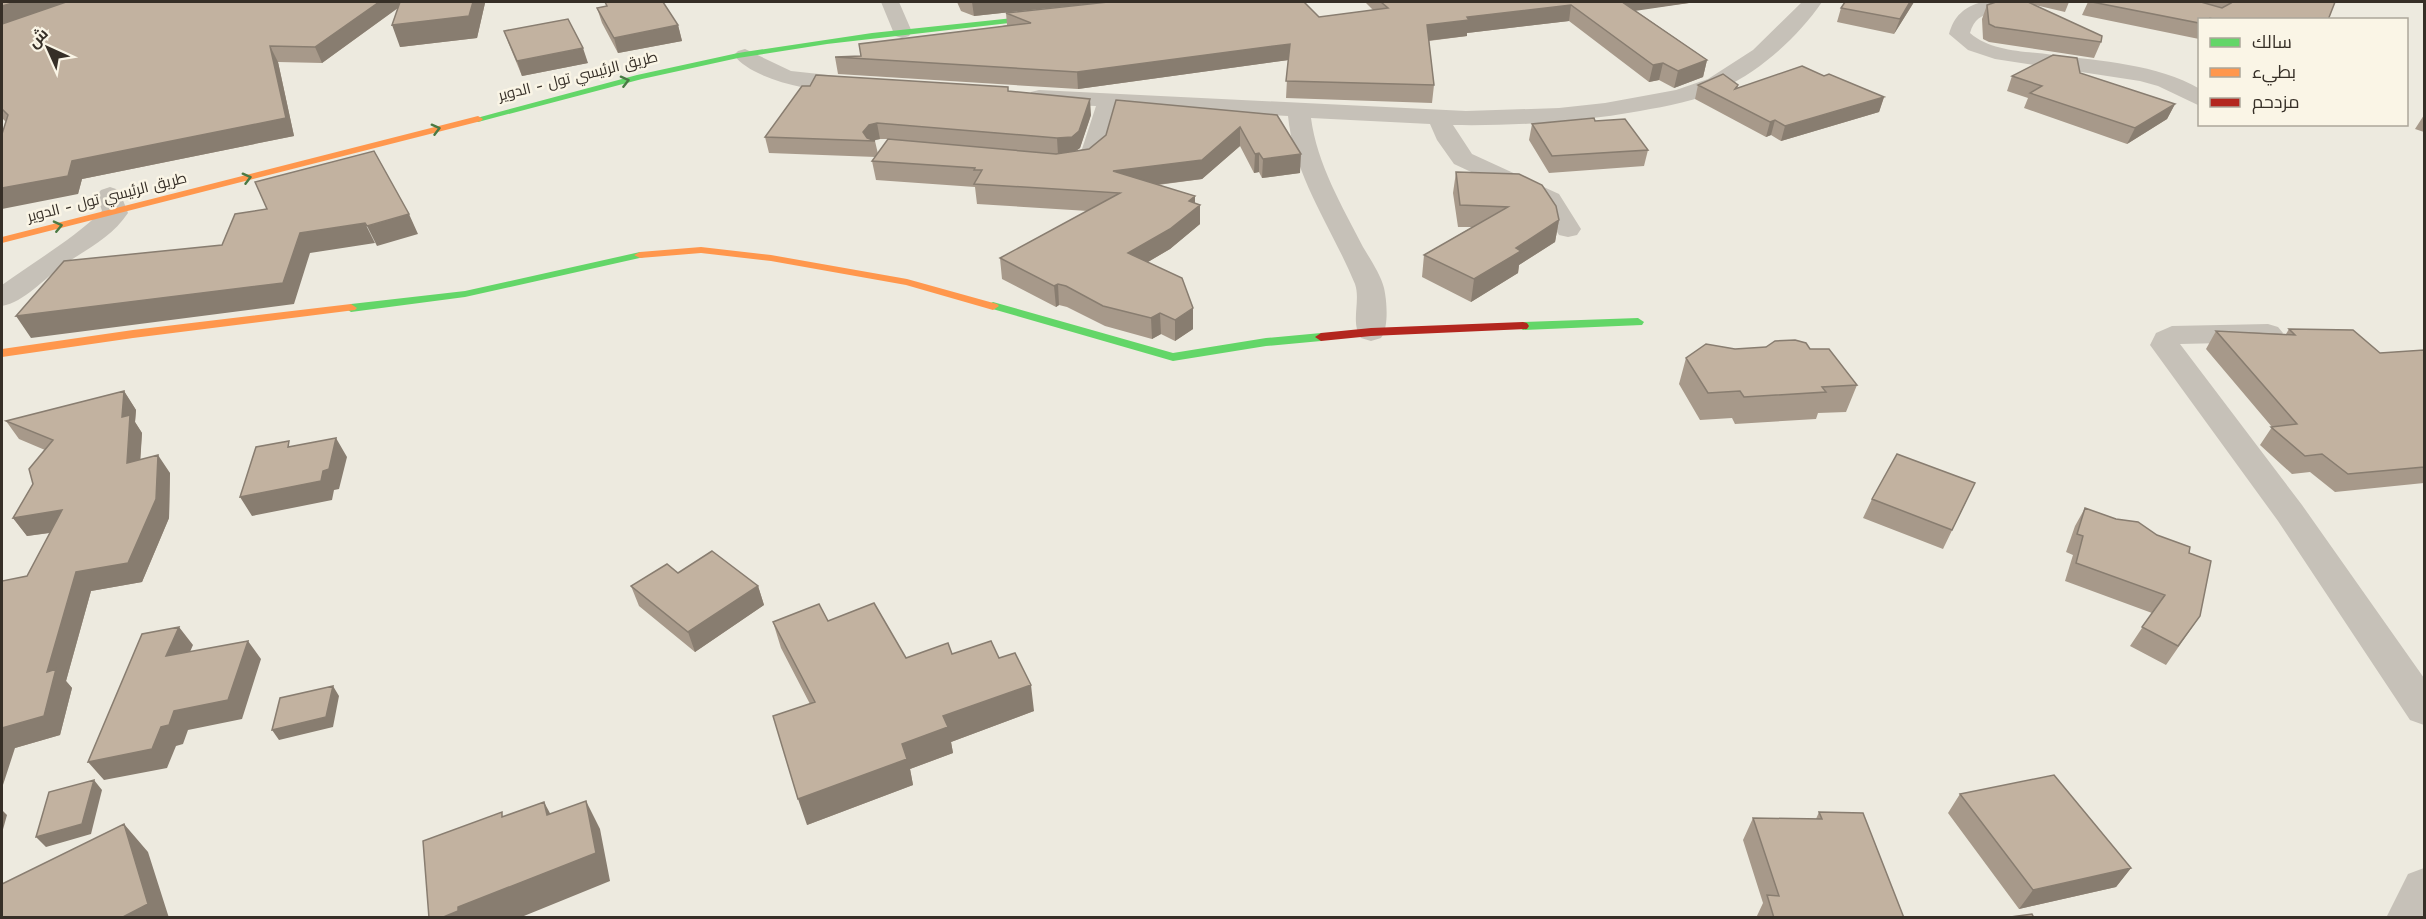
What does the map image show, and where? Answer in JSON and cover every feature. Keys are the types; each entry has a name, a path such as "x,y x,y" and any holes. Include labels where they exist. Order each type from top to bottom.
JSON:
{"street":[{"path":"1019,96 1478,119 1561,116 1684,95 1722,81 1748,65 1792,25 1812,2"},
{"path":"2004,2 1977,9 1961,23 1959,34 1974,46 1998,53 2112,69 2165,82 2198,98"},
{"name":"طريق الرئيسي تول - الدوير","path":"654,59 729,43 892,18 1068,14"},
{"name":"طريق الرئيسي تول - الدوير","path":"2,240 111,200 745,55 892,18"},
{"path":"745,55 768,72 792,78 880,86"},
{"path":"1036,163 1071,164 1093,153 1109,100"},
{"path":"1299,110 1302,138 1309,159 1327,201 1370,287 1371,332"},
{"path":"1438,117 1449,140 1463,159 1550,199 1568,229"},
{"path":"2,298 53,260 91,236 111,200"},
{"path":"2,353 133,334 465,294 643,254 701,250 771,258 907,282 1173,357 1266,342 1371,332 1638,322"},
{"path":"2268,333 2172,335 2166,339 2165,345 2290,513 2424,709"},
{"path":"2409,918 2424,888"}],"building":[{"path":"2,2 16,2 2,6"},
{"path":"66,2 379,2 315,47 270,46 286,118 72,161 68,176 2,188 2,134 8,115 2,109 2,24"},
{"path":"400,2 473,2 469,16 392,25"},
{"path":"605,2 663,2 678,25 614,38 597,8 607,6"},
{"path":"1108,2 1304,2 1319,17 1388,8 1381,2 1622,2 1707,60 1678,71 1663,63 1653,65 1571,5 1467,17 1469,20 1427,25 1434,85 1286,81 1290,44 1077,72 835,57 861,56 859,44 1031,23 1006,13"},
{"path":"1845,2 1910,2 1900,19 1841,8"},
{"path":"1996,2 2028,2 2102,36 2101,42 1995,27 1989,24 1987,5"},
{"path":"2092,2 2201,2 2222,8 2230,2 2335,2 2329,18 2198,18 2198,23"},
{"path":"568,19 583,48 517,61 504,31"},
{"path":"2053,55 2077,58 2080,73 2175,104 2135,128 2030,93 2042,86 2012,76"},
{"path":"1802,66 1824,76 1829,74 1884,97 1785,126 1775,120 1770,122 1698,85 1723,74 1738,85 1735,89"},
{"path":"816,75 1008,87 1008,91 1090,99 1079,131 1072,137 1057,138 877,123 869,125 863,132 867,138 875,141 765,137 802,86 810,86"},
{"path":"1116,100 1277,115 1301,154 1263,159 1259,153 1255,154 1240,127 1202,160 1113,171 1195,196 1189,201 1200,205 1170,229 1128,253 1182,278 1193,308 1175,320 1160,313 1151,318 1103,306 1066,286 1058,284 1054,286 1000,258 1120,193 974,184 982,170 872,161 888,139 1056,154 1089,149 1106,135"},
{"path":"1594,118 1595,121 1625,119 1648,150 1552,156 1532,124"},
{"path":"374,151 409,214 367,226 365,223 300,233 283,283 16,316 64,261 222,245 235,214 267,209 255,182"},
{"path":"1456,172 1519,174 1542,185 1556,206 1559,220 1516,248 1521,251 1474,279 1424,255 1508,207 1460,205"},
{"path":"2289,329 2353,330 2380,353 2424,350 2424,467 2348,474 2322,454 2305,456 2271,427 2297,424 2216,331 2295,335"},
{"path":"1795,340 1806,343 1810,349 1829,349 1857,385 1822,387 1826,392 1744,397 1740,391 1708,393 1686,358 1706,344 1735,349 1766,347 1775,341"},
{"path":"124,391 122,417 130,415 127,463 158,455 156,499 128,563 76,572 47,672 56,669 44,716 2,728 2,581 27,576 62,510 13,518 33,484 29,469 53,440 6,421"},
{"path":"336,438 329,469 323,471 321,481 240,497 256,447 289,441 288,447"},
{"path":"1897,454 1975,483 1952,530 1872,499"},
{"path":"2085,508 2116,519 2138,522 2157,535 2190,547 2189,553 2211,561 2200,616 2178,646 2142,627 2165,595 2076,563 2083,536 2077,534"},
{"path":"712,551 758,586 688,632 631,586 667,564 678,573"},
{"path":"874,603 906,658 948,643 952,654 991,641 999,658 1015,653 1031,685 943,716 948,727 902,744 907,759 798,799 773,716 815,702 773,622 819,604 828,621"},
{"path":"179,627 166,656 248,641 228,700 174,711 169,725 161,727 152,749 88,762 142,634"},
{"path":"333,686 326,717 272,730 280,698"},
{"path":"2054,775 2131,868 2033,890 1960,794"},
{"path":"94,780 82,824 36,837 49,792"},
{"path":"586,801 596,853 458,907 458,911 441,918 429,918 423,841 502,812 502,817 544,802 547,815"},
{"path":"1819,812 1863,813 1904,918 1774,918 1767,895 1779,896 1753,818 1822,819"},
{"path":"124,824 148,904 121,918 2,918 2,884"},
{"path":"2032,914 2034,918 2003,918"}],"traffic: fast":[{"path":"478,119 640,77 738,55 872,36 1051,16"},
{"path":"351,308 465,294 640,255"},
{"path":"993,306 1173,357 1266,342 1321,337"},
{"path":"1523,326 1638,322"}],"traffic: slow":[{"path":"2,240 478,119"},
{"path":"640,255 701,250 771,258 907,282 993,306"},
{"path":"2,353 133,334 351,308"}],"traffic: jam":[{"path":"1321,337 1371,332 1523,326"}]}
